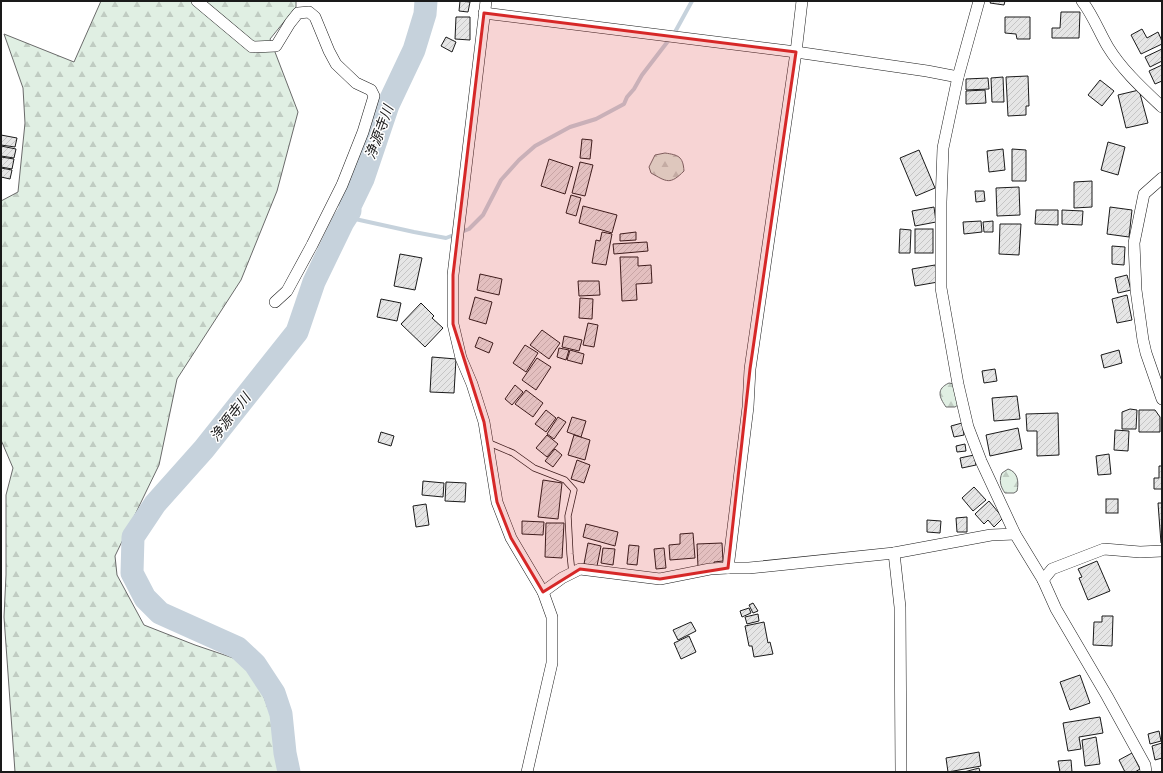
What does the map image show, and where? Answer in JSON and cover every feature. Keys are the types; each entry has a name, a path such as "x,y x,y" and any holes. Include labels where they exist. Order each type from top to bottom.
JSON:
{"street":[{"path":"197,1 252,47 276,46 298,13 309,12 315,17 336,64 356,83 371,90 374,96 363,132 342,185 312,245 286,291 275,302"},
{"path":"486,1 453,275 453,324 461,358 472,384 484,422 497,502 510,538 543,592 552,617 552,663 527,772"},
{"path":"728,568 748,407 750,369 802,1"},
{"path":"979,1 958,77 943,148 941,202 941,288 958,384 968,426 980,461 1015,534 1043,580 1056,609 1107,696 1144,765 1146,772"},
{"path":"1082,1 1088,9 1108,48 1136,83 1162,108"},
{"path":"484,13 796,52 927,71 958,77"},
{"path":"1162,178 1144,194 1134,243 1136,290 1143,340 1162,398"},
{"path":"543,592 562,578 580,569 660,579 710,569 749,568 894,553 991,535 1015,534"},
{"path":"1043,580 1052,569 1104,549 1140,552 1162,551"},
{"path":"894,553 900,606 901,772"}],"lane":[{"path":"487,442 513,453 534,468 566,480 574,490 568,516 572,573"}],"highlighted area":[{"path":"484,13 796,52 750,369 728,568 660,579 580,569 543,592 511,538 497,502 484,422 453,324 453,275"}],"green space":[{"path":"101,1 296,1 296,7 270,39 298,112 277,191 241,280 177,379 159,465 115,556 117,575 144,625 195,645 251,664 276,728 281,772 15,772 4,617 6,575 6,495 13,468 1,440 1,201 18,192 25,123 23,88 4,34 74,62"},
{"path":"665,153 679,157 681,159 684,171 672,180 668,181 651,173 649,167 655,155"},
{"path":"949,383 954,384 958,405 955,407 946,407 940,397 940,391"},
{"path":"1008,469 1014,472 1017,478 1017,491 1014,493 1005,493 1000,481 1002,473"}],"building":[{"path":"460,1 470,2 468,12 459,11"},
{"path":"991,1 1005,1 1004,5 990,3"},
{"path":"1061,12 1080,12 1079,38 1052,38 1052,28 1060,28"},
{"path":"456,17 470,17 470,40 455,39"},
{"path":"1005,17 1030,17 1030,39 1017,39 1016,34 1005,33"},
{"path":"1142,29 1147,38 1158,32 1162,44 1141,54 1131,35"},
{"path":"446,37 456,42 452,52 441,46"},
{"path":"1162,49 1162,61 1150,67 1145,57"},
{"path":"1162,65 1162,81 1155,84 1149,71"},
{"path":"1028,76 1029,106 1026,106 1026,115 1008,116 1006,77"},
{"path":"1003,77 1004,102 992,102 991,78"},
{"path":"988,78 989,89 966,90 966,79"},
{"path":"1100,80 1114,91 1102,106 1088,95"},
{"path":"985,90 986,103 966,104 966,91"},
{"path":"1139,90 1148,123 1126,128 1118,95"},
{"path":"1,135 17,138 15,147 1,145"},
{"path":"582,139 592,140 590,159 580,158"},
{"path":"1108,142 1125,147 1118,175 1101,170"},
{"path":"1,146 16,149 14,158 1,156"},
{"path":"1003,149 1005,170 989,172 987,151"},
{"path":"1012,149 1026,150 1026,181 1012,181"},
{"path":"919,150 935,188 916,196 900,158"},
{"path":"1,157 14,159 12,169 1,167"},
{"path":"549,159 573,167 565,194 541,186"},
{"path":"580,162 593,165 585,196 572,193"},
{"path":"1,168 12,170 10,179 1,177"},
{"path":"1092,181 1092,207 1074,208 1074,182"},
{"path":"1019,187 1020,215 997,216 996,188"},
{"path":"975,191 984,191 985,201 976,202"},
{"path":"571,195 581,198 576,216 566,213"},
{"path":"583,206 617,215 612,233 579,223"},
{"path":"934,207 936,222 915,226 912,211"},
{"path":"1110,207 1132,210 1129,237 1107,234"},
{"path":"1036,210 1058,210 1058,225 1035,224"},
{"path":"1062,210 1083,211 1082,225 1062,224"},
{"path":"981,221 982,232 964,234 963,222"},
{"path":"993,221 993,232 984,232 983,222"},
{"path":"1000,224 1021,224 1019,255 999,254"},
{"path":"900,229 911,230 910,253 899,253"},
{"path":"915,229 933,229 933,253 915,253"},
{"path":"602,232 612,234 606,265 592,263 596,240 600,241"},
{"path":"636,232 636,240 620,241 620,234"},
{"path":"647,242 648,251 614,254 613,244"},
{"path":"1112,246 1125,247 1124,265 1112,264"},
{"path":"400,254 422,258 415,290 394,286"},
{"path":"620,257 638,257 638,266 651,265 652,283 636,284 637,300 622,301"},
{"path":"935,265 938,282 915,286 912,269"},
{"path":"480,274 502,279 499,295 477,290"},
{"path":"1127,275 1131,290 1118,293 1115,278"},
{"path":"578,281 599,281 600,295 579,296"},
{"path":"1127,295 1132,320 1117,323 1112,299"},
{"path":"475,297 492,302 486,324 469,319"},
{"path":"580,298 593,299 592,319 579,318"},
{"path":"381,299 401,303 397,321 377,317"},
{"path":"421,303 434,316 432,318 443,328 425,347 401,324"},
{"path":"588,323 598,325 594,347 583,345"},
{"path":"542,330 560,343 549,359 530,345"},
{"path":"564,336 582,340 579,351 562,347"},
{"path":"479,337 493,343 489,353 475,347"},
{"path":"525,345 538,353 526,372 513,363"},
{"path":"559,348 569,350 566,360 557,357"},
{"path":"570,350 584,354 582,364 567,360"},
{"path":"1119,350 1122,363 1104,368 1101,355"},
{"path":"432,357 456,359 454,393 430,392"},
{"path":"537,358 551,367 536,390 522,380"},
{"path":"995,369 997,381 984,383 982,371"},
{"path":"515,385 523,392 512,405 505,399"},
{"path":"526,390 543,403 533,417 515,404"},
{"path":"1017,396 1020,419 994,421 992,398"},
{"path":"1130,409 1137,410 1136,429 1122,429 1122,412"},
{"path":"546,410 556,418 546,432 535,424"},
{"path":"1139,410 1155,410 1160,417 1160,432 1139,432"},
{"path":"1058,413 1059,455 1037,456 1037,431 1027,431 1026,414"},
{"path":"558,417 566,422 554,439 547,434"},
{"path":"572,417 586,421 581,437 567,432"},
{"path":"962,423 964,435 954,437 951,426"},
{"path":"1018,428 1022,449 990,456 986,435"},
{"path":"1115,430 1129,431 1128,451 1114,450"},
{"path":"381,432 394,436 391,446 378,442"},
{"path":"547,435 558,444 547,457 536,448"},
{"path":"574,435 590,440 585,460 568,455"},
{"path":"965,444 966,451 957,452 956,446"},
{"path":"555,449 562,455 553,467 545,461"},
{"path":"1109,454 1111,474 1098,475 1096,456"},
{"path":"974,455 976,465 962,468 960,458"},
{"path":"577,460 590,465 584,483 571,479"},
{"path":"1159,466 1162,466 1162,489 1154,489 1154,478 1159,478"},
{"path":"543,480 562,483 558,519 538,517"},
{"path":"423,481 444,483 443,497 422,495"},
{"path":"446,482 466,483 465,502 445,501"},
{"path":"974,487 986,500 973,511 962,498"},
{"path":"1106,499 1118,499 1118,513 1106,513"},
{"path":"989,501 1003,518 994,527 988,520 984,524 975,514"},
{"path":"1158,503 1162,503 1162,543 1161,543"},
{"path":"426,504 429,525 416,527 413,506"},
{"path":"967,517 967,532 957,532 956,518"},
{"path":"927,520 941,521 940,533 927,532"},
{"path":"522,521 544,522 543,535 522,534"},
{"path":"546,523 564,523 562,558 545,557"},
{"path":"586,524 618,532 615,546 583,537"},
{"path":"693,533 695,558 670,560 669,545 680,544 680,534"},
{"path":"588,543 601,546 597,566 584,564"},
{"path":"722,543 723,561 714,562 714,566 698,567 697,544"},
{"path":"629,545 639,546 637,565 627,564"},
{"path":"603,548 615,549 613,565 601,563"},
{"path":"664,548 666,568 656,569 654,549"},
{"path":"1097,561 1110,591 1088,600 1079,578 1082,577 1078,569"},
{"path":"753,603 758,611 753,613 749,605"},
{"path":"749,608 751,613 742,617 740,611"},
{"path":"758,614 759,621 747,624 745,617"},
{"path":"1102,616 1113,616 1112,646 1093,645 1094,622 1102,622"},
{"path":"691,622 696,631 678,640 673,630"},
{"path":"764,622 768,643 770,642 773,654 754,657 752,646 749,646 745,626"},
{"path":"689,636 696,652 681,659 674,643"},
{"path":"1080,675 1090,703 1070,710 1060,682"},
{"path":"1100,717 1103,733 1079,737 1081,749 1068,751 1063,723"},
{"path":"1159,731 1161,741 1150,744 1148,734"},
{"path":"1096,737 1100,764 1085,766 1082,740"},
{"path":"1162,743 1162,758 1155,760 1152,746"},
{"path":"979,752 981,766 948,772 946,758"},
{"path":"1132,753 1140,769 1135,772 1125,772 1119,760"},
{"path":"1071,760 1072,772 1060,772 1058,761"},
{"path":"979,768 980,772 964,772"}],"waterway":[{"name":"浄源寺川","path":"289,772 285,753 281,714 274,693 255,664 238,648 160,613 145,598 132,573 133,537 155,504 204,449 297,332 314,282 343,222 350,211 350,206 363,179 388,105 414,50 425,14 426,1"},
{"path":"346,217 446,238 469,229 483,215 501,180 519,160 535,146 570,127 596,119 624,104 642,75 675,32 692,1"}]}
